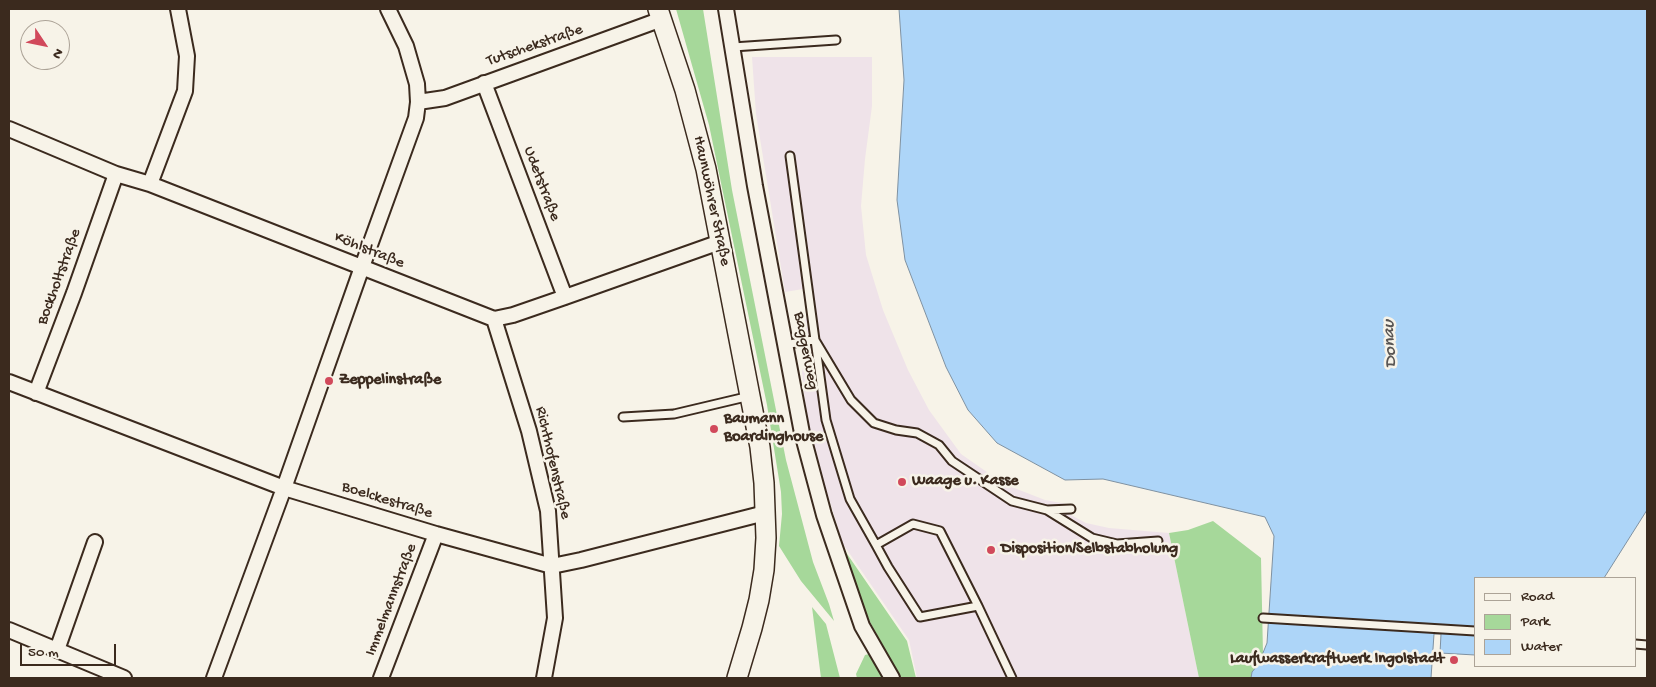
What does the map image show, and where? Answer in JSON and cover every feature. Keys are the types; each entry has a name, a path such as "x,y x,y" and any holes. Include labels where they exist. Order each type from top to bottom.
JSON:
{"street":[{"path":"150,184 185,91 187,56 178,9"},
{"path":"214,678 284,488 362,266 410,140 416,118 418,102 417,84 406,46 388,9"},
{"name":"Baggerweg","path":"726,9 755,186 802,433 824,515 862,626 892,678"},
{"name":"Tutschekstraße","path":"418,102 445,98 660,14"},
{"name":"Haunwöhrer Straße","path":"660,14 675,56 697,130 760,447 764,483 766,538 764,570 759,600 737,678"},
{"name":"Udetstraße","path":"484,83 565,297"},
{"name":"Köhlstraße","path":"9,129 116,174 150,184 494,319"},
{"name":"Bockholtstraße","path":"36,393 116,174"},
{"path":"494,319 565,297 720,242"},
{"name":"Richthofenstraße","path":"494,319 527,423 548,511 555,618 544,678"},
{"name":"Boelckestraße","path":"9,382 284,488 436,534 552,566 765,513"},
{"name":"Immelmannstraße","path":"380,678 436,534"},
{"path":"57,650 95,542"},
{"path":"9,630 124,678"}],"lane":[{"path":"733,47 836,40"},
{"path":"790,156 826,420 850,499 920,617 978,606"},
{"path":"786,345 815,340"},
{"path":"815,340 851,400 874,423 896,430 917,433 939,445 952,461 1012,501 1047,510 1071,509"},
{"path":"623,417 674,414 750,396"},
{"path":"1047,510 1092,538 1117,544 1158,541"},
{"path":"876,545 913,524 940,531 1012,678"},
{"path":"1263,618 1474,631"}],"shaded area":[{"path":"752,57 872,57 872,106 861,206 866,255 883,310 908,370 929,410 961,454 1004,484 1045,500 1072,505 1069,514 1086,523 1109,528 1169,533 1199,678 917,678 909,640 843,544 808,431 802,372 806,355 801,325 808,316 803,289 785,292 756,114"}],"green space":[{"path":"676,9 703,9 732,190 786,460 813,562 834,621 801,581 779,546 782,514 781,492 767,405 709,125"},
{"path":"1213,521 1261,558 1263,654 1252,672 1251,678 1199,678 1169,533 1188,530"},
{"path":"843,548 907,641 916,678 901,678 870,622 854,583"},
{"path":"812,607 826,624 840,678 821,678"},
{"path":"869,654 875,658 887,678 857,678 856,674 865,655"}],"water":[{"name":"Donau","path":"899,9 1647,9 1647,510 1605,577 1474,577 1474,655 1440,653 1441,634 1434,634 1431,678 1251,678 1252,672 1258,665 1267,643 1274,536 1265,517 1103,479 1065,480 997,443 968,410 946,367 905,260 897,200 904,80"}],"place":[{"name":"Zeppelinstraße","path":"329,381"},
{"name":"Baumann Boardinghouse","path":"714,429"},
{"name":"Waage u. Kasse","path":"902,482"},
{"name":"Disposition/Selbstabholung","path":"991,550"},
{"name":"Laufwasserkraftwerk Ingolstadt","path":"1454,660"}]}
